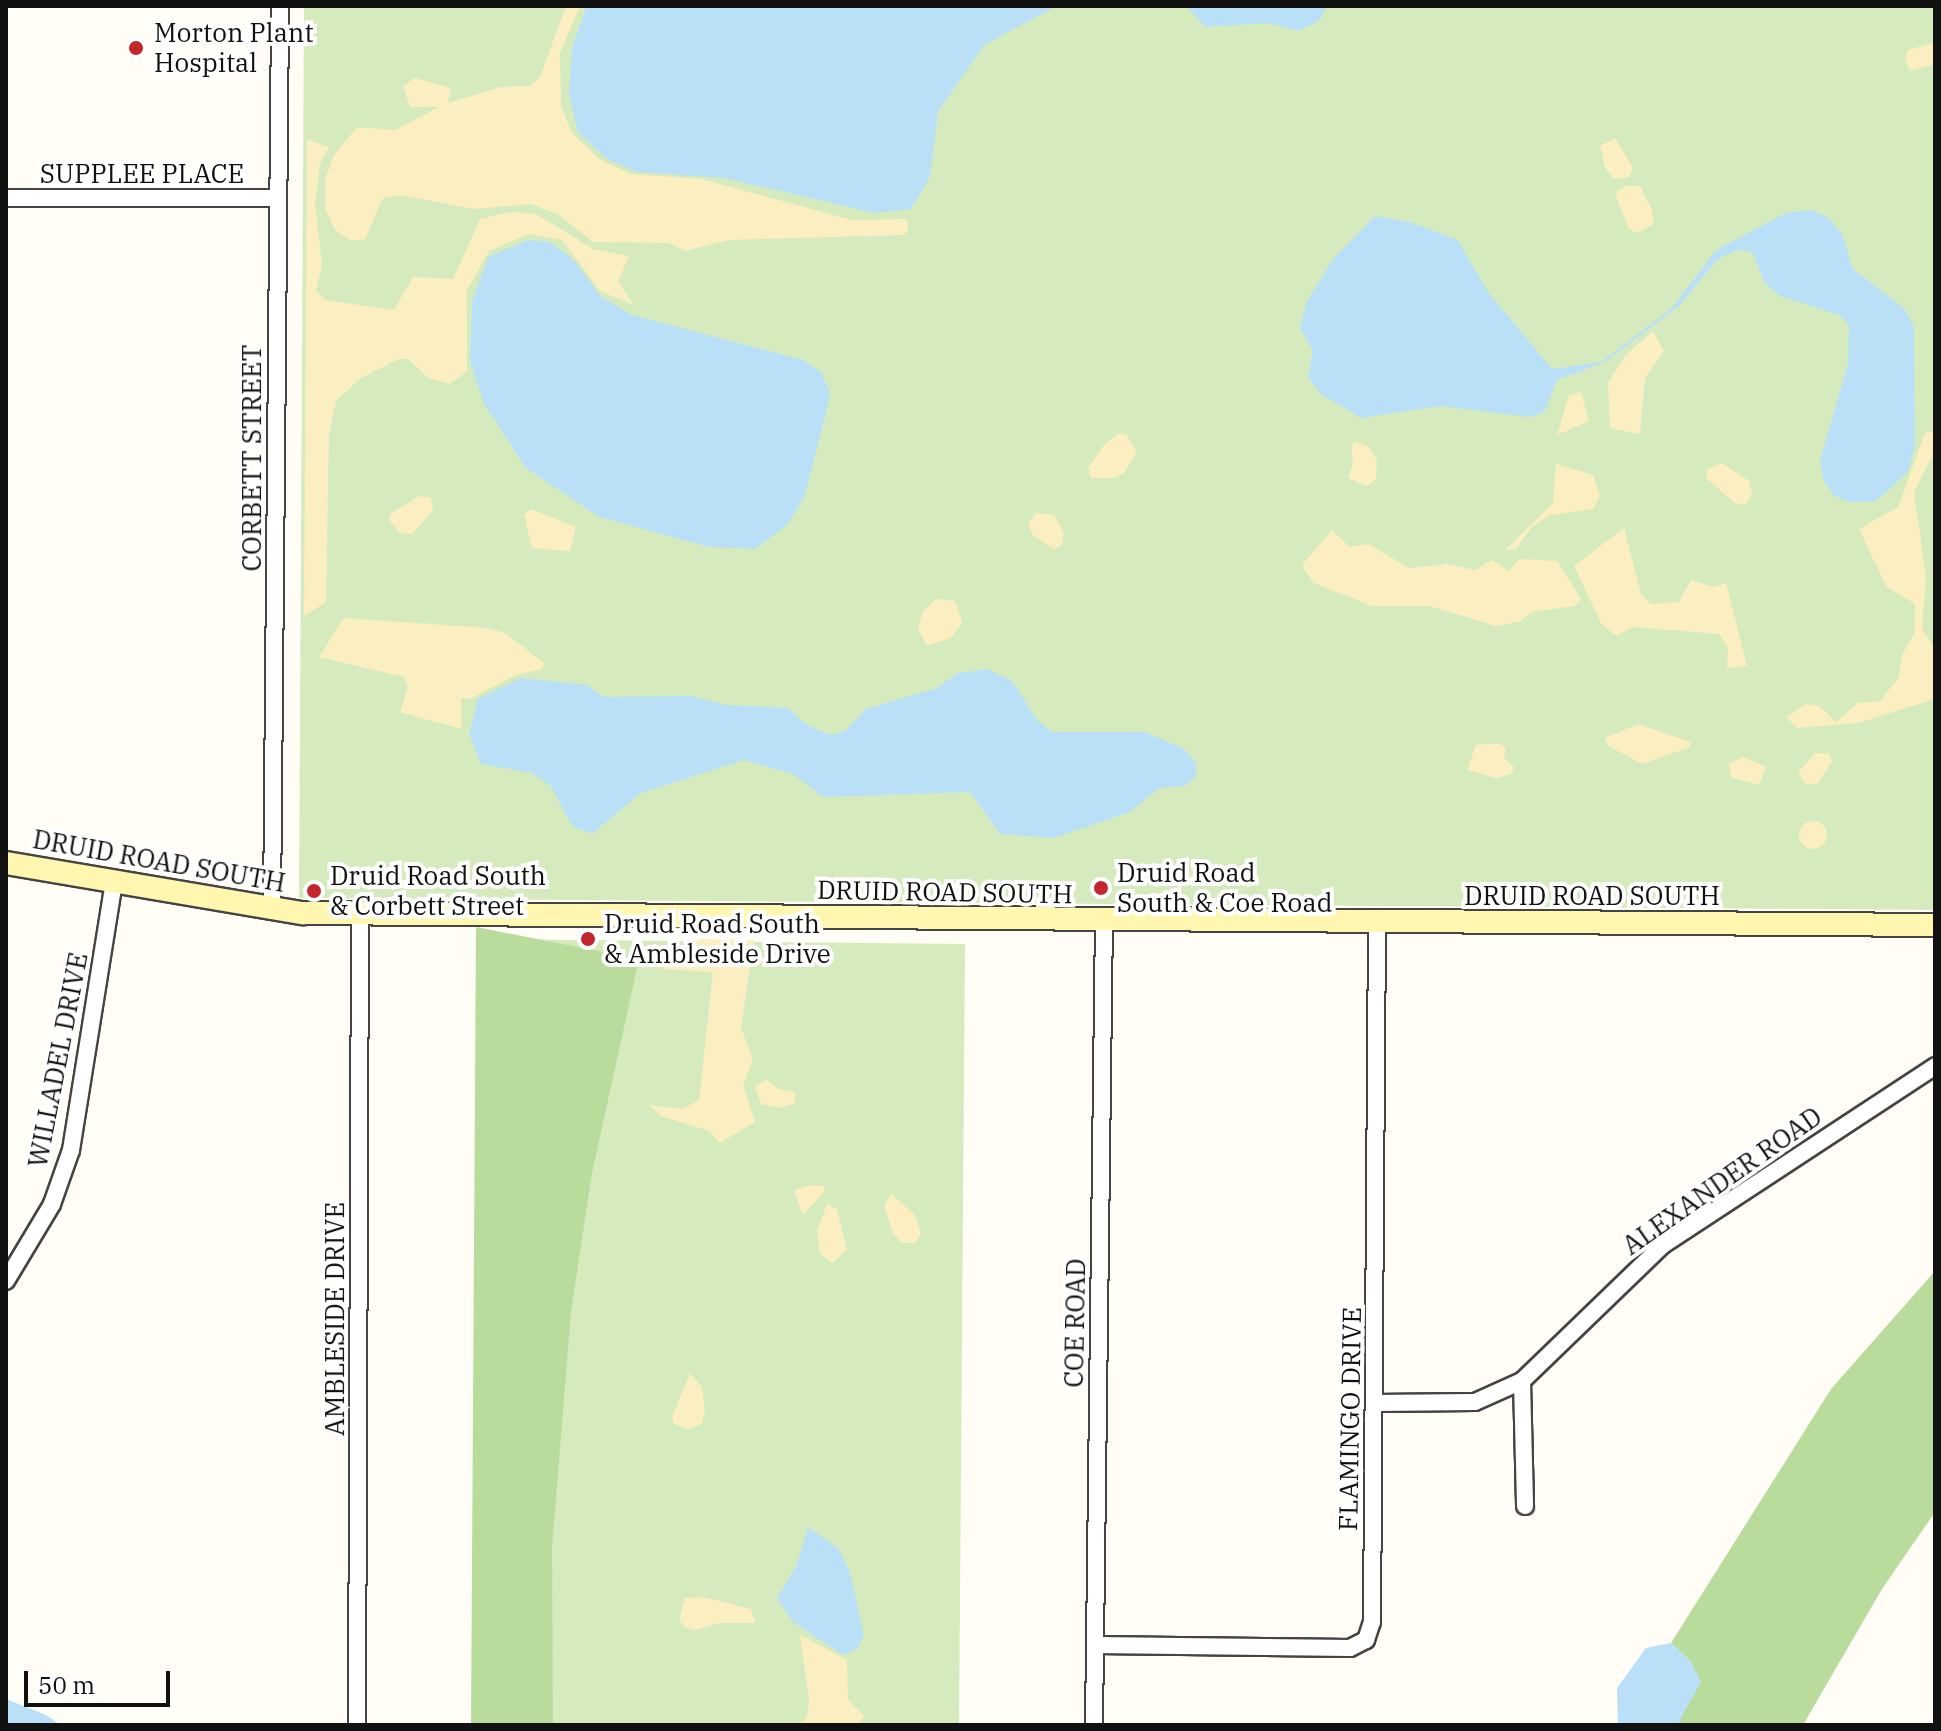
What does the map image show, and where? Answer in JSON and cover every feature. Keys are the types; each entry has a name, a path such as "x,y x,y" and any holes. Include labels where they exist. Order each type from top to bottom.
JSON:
{"street":[{"name":"CORBETT STREET","path":"272,911 280,6"},
{"name":"SUPPLEE PLACE","path":"6,198 278,198"},
{"name":"DRUID ROAD SOUTH","path":"6,863 272,911 1377,924 1935,925"},
{"name":"WILLADEL DRIVE","path":"6,1281 52,1204 71,1150 114,883"},
{"name":"AMBLESIDE DRIVE","path":"357,1725 360,913"},
{"name":"COE ROAD","path":"1094,1725 1104,921"},
{"name":"FLAMINGO DRIVE","path":"1095,1645 1350,1648 1366,1640 1372,1622 1377,924"},
{"name":"ALEXANDER ROAD","path":"1374,1403 1475,1402 1522,1381 1663,1245 1935,1066"},
{"path":"1522,1381 1525,1506"}],"green space":[{"path":"304,6 1935,6 1935,910 299,898"},
{"path":"476,927 639,959 592,1173 571,1312 552,1548 553,1725 471,1725"},
{"path":"484,939 965,944 959,1725 485,1725"},
{"path":"1935,1271 1935,1512 1882,1589 1803,1725 1677,1725 1691,1662 1671,1643 1831,1389"}],"sand":[{"path":"566,6 580,6 560,53 561,106 572,133 599,159 631,174 702,179 852,220 907,219 908,230 904,235 728,240 686,251 668,243 593,242 559,215 531,204 474,209 399,195 383,198 365,239 351,241 335,230 325,208 325,179 334,155 357,127 395,130 439,107 410,107 403,86 415,78 451,88 448,103 501,87 531,86 540,77"},
{"path":"1935,42 1935,64 1910,71 1905,59 1908,50"},
{"path":"1615,138 1633,168 1629,177 1614,179 1605,168 1600,146"},
{"path":"307,140 329,147 320,164 315,204 322,264 316,291 325,300 394,310 413,277 453,279 480,219 510,212 536,214 593,249 629,256 618,282 634,305 600,291 562,240 529,234 489,251 467,291 467,371 450,384 428,378 408,359 399,359 361,378 336,401 329,434 326,602 304,616"},
{"path":"1626,186 1640,186 1652,210 1653,224 1638,233 1629,229 1617,199 1616,192"},
{"path":"1653,331 1664,351 1645,378 1640,434 1610,428 1608,383 1625,356"},
{"path":"1581,392 1589,421 1557,435 1569,395"},
{"path":"1934,431 1933,455 1914,492 1926,577 1922,629 1935,649 1935,699 1858,723 1797,728 1786,717 1806,704 1819,706 1836,722 1858,703 1880,701 1899,677 1902,655 1915,632 1915,604 1886,586 1859,529 1898,507 1925,433"},
{"path":"1117,434 1126,434 1137,451 1125,472 1115,478 1091,478 1088,468 1103,446"},
{"path":"1356,442 1369,447 1377,460 1376,479 1367,486 1348,478 1353,463 1351,445"},
{"path":"1722,463 1749,481 1752,495 1746,504 1736,504 1706,478 1707,469"},
{"path":"1556,464 1593,475 1600,496 1593,509 1550,515 1532,527 1516,549 1505,550 1553,503"},
{"path":"420,496 431,498 433,511 412,534 400,533 389,520 391,513"},
{"path":"531,509 576,527 570,551 532,548 524,515"},
{"path":"1036,513 1054,515 1064,533 1062,545 1054,549 1032,534 1028,523"},
{"path":"1624,528 1641,594 1651,604 1679,602 1691,580 1713,587 1726,583 1747,666 1727,668 1728,648 1719,634 1632,627 1617,636 1602,625 1574,566"},
{"path":"1332,530 1350,547 1369,544 1409,568 1448,564 1475,570 1492,560 1509,571 1519,559 1557,561 1581,599 1574,606 1532,612 1521,621 1496,626 1429,606 1372,606 1314,583 1302,565"},
{"path":"936,599 955,601 962,623 951,638 927,646 918,629 923,611"},
{"path":"344,618 488,628 505,633 544,663 542,669 516,675 470,699 461,698 461,729 400,712 408,687 404,677 319,657"},
{"path":"1638,724 1691,742 1690,747 1642,764 1607,745 1605,738"},
{"path":"1499,743 1506,748 1504,758 1514,767 1512,774 1496,778 1467,770 1476,745"},
{"path":"1815,753 1829,754 1832,761 1818,783 1806,785 1798,773"},
{"path":"1743,757 1766,767 1759,785 1731,777 1729,764"},
{"path":"1813,821 1823,825 1827,835 1823,845 1813,849 1803,845 1799,835 1803,825"},
{"path":"699,939 754,940 741,1028 753,1059 743,1086 755,1122 720,1143 709,1131 661,1116 649,1105 683,1109 699,1100 713,972 661,969 689,952"},
{"path":"766,1079 779,1089 795,1092 795,1103 780,1108 761,1104 755,1087"},
{"path":"812,1185 824,1186 824,1192 803,1215 794,1190"},
{"path":"892,1194 915,1215 921,1234 915,1243 902,1243 893,1233 884,1205"},
{"path":"827,1204 837,1209 847,1250 832,1263 820,1253 817,1231"},
{"path":"690,1373 702,1387 705,1411 702,1424 688,1429 674,1424 672,1417"},
{"path":"703,1597 751,1609 756,1623 720,1623 695,1630 684,1627 679,1619 685,1598"},
{"path":"800,1635 847,1660 848,1700 865,1717 855,1725 796,1725 807,1718 809,1699"}],"water":[{"path":"1057,6 984,45 938,112 930,177 911,209 875,213 724,178 637,172 607,159 578,132 569,94 572,47 586,8"},
{"path":"1186,6 1327,6 1319,21 1298,31 1268,23 1205,27"},
{"path":"1811,210 1829,218 1842,234 1853,269 1905,309 1914,327 1915,447 1908,472 1876,501 1851,502 1834,496 1823,479 1820,460 1848,364 1849,325 1839,315 1780,296 1765,283 1752,252 1736,250 1717,260 1679,306 1605,362 1557,380 1545,411 1531,417 1440,406 1361,418 1321,394 1308,377 1313,351 1300,328 1306,303 1333,259 1375,216 1410,222 1458,240 1488,292 1552,369 1601,362 1671,309 1716,250 1786,213"},
{"path":"528,240 550,242 574,260 601,297 632,315 803,360 821,372 830,393 825,417 804,498 787,525 755,549 709,547 599,517 526,468 484,404 470,361 472,302 488,257"},
{"path":"988,669 1013,682 1037,720 1052,732 1145,732 1184,749 1196,763 1196,777 1185,786 1159,788 1130,812 1054,838 1000,834 970,792 823,797 793,774 744,760 641,793 592,834 572,826 551,786 532,773 481,764 469,734 478,699 521,678 588,685 603,697 690,696 727,705 788,708 807,725 831,735 846,730 866,709 937,688 958,673"},
{"path":"808,1527 838,1548 850,1572 864,1635 857,1649 843,1655 793,1622 777,1598 796,1567"},
{"path":"1671,1643 1691,1662 1701,1682 1677,1725 1618,1725 1617,1688 1646,1648"},
{"path":"6,1699 46,1715 61,1725 6,1725"}],"place":[{"name":"Morton Plant Hospital","path":"136,48"},
{"name":"Druid Road South & Coe Road","path":"1101,888"},
{"name":"Druid Road South & Corbett Street","path":"314,891"},
{"name":"Druid Road South & Ambleside Drive","path":"588,939"}]}
